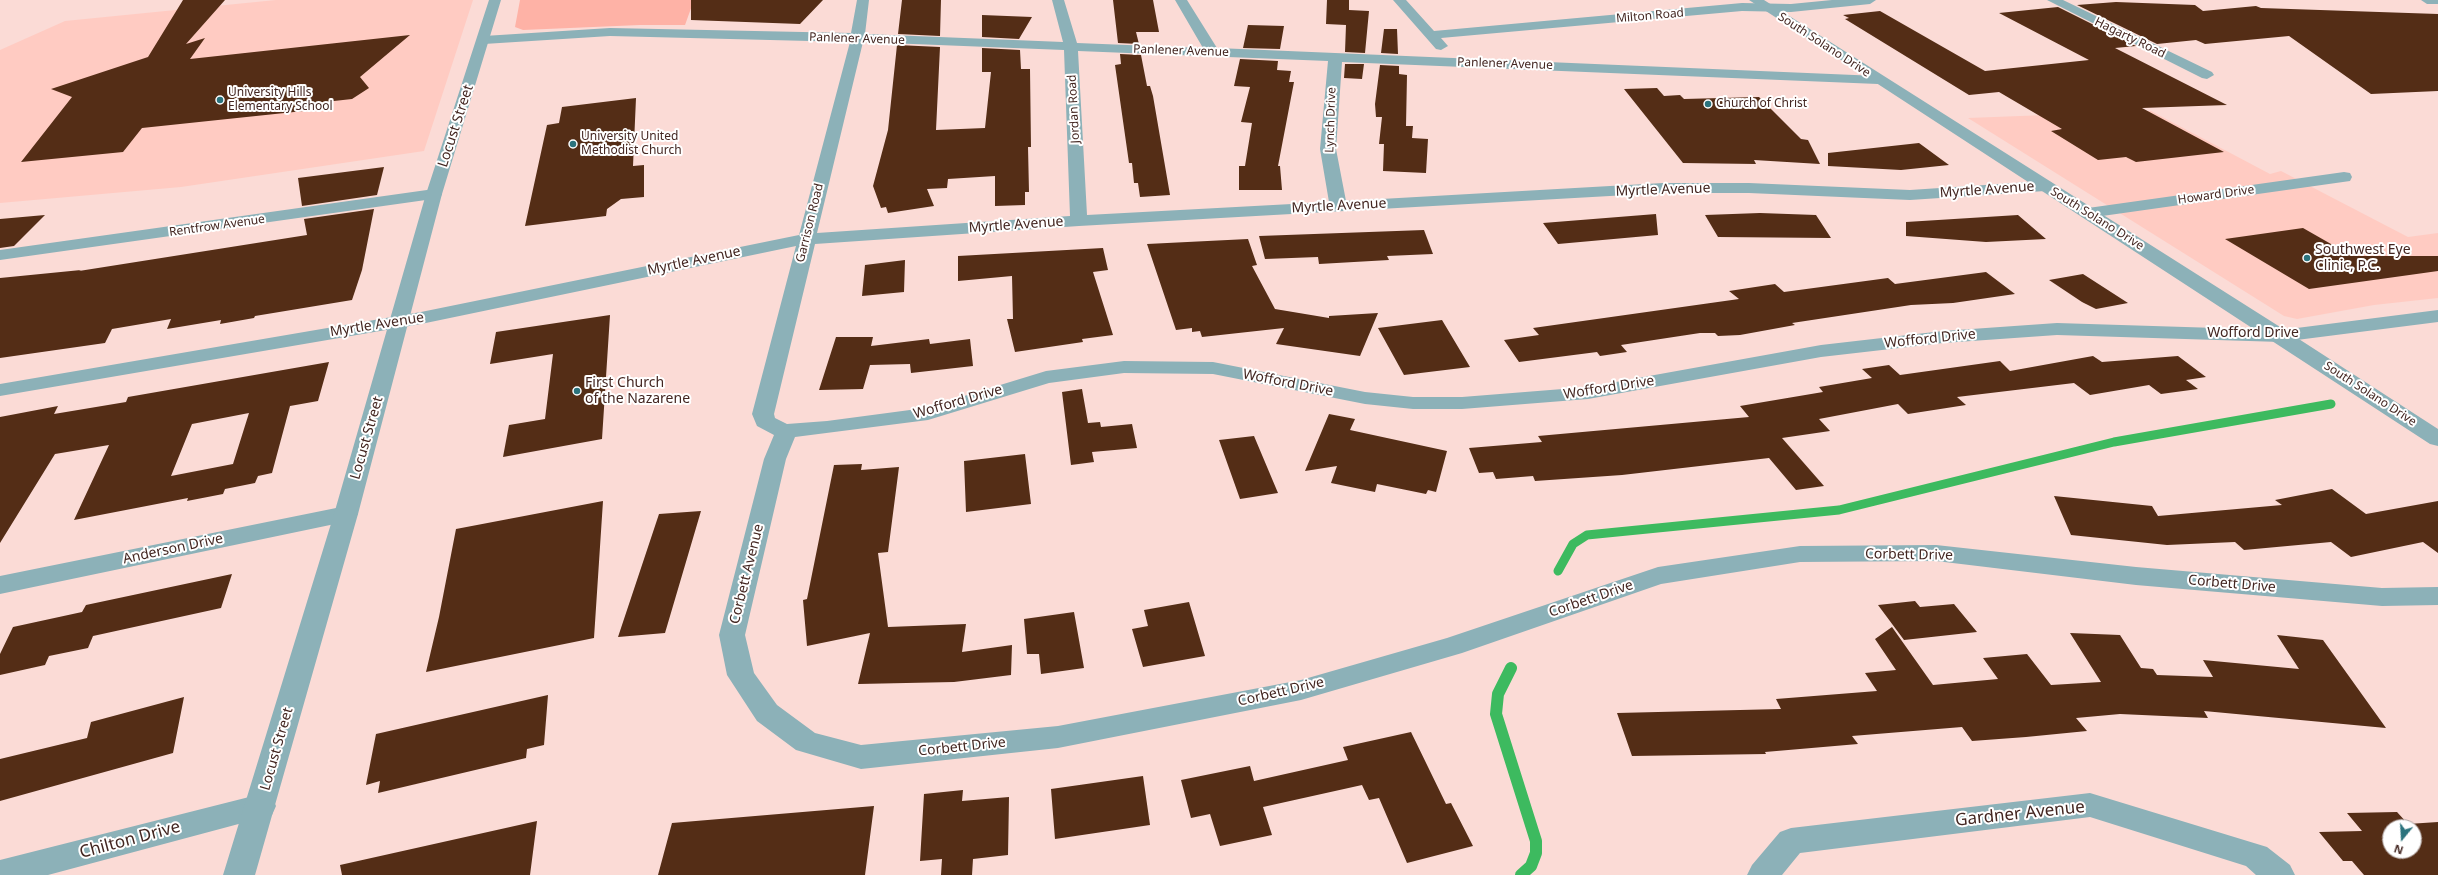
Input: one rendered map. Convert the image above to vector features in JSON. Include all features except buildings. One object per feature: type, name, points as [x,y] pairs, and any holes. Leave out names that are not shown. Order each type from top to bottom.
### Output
[{"type":"street","name":"Locust Street","points":[[239,875],[261,806],[346,514],[434,194],[484,40],[495,0]]},
{"type":"street","name":"Garrison Road","points":[[787,431],[770,426],[765,421],[764,414],[806,239],[857,39],[863,0]]},
{"type":"street","name":"Jordan Road","points":[[1058,0],[1072,47],[1079,221]]},
{"type":"street","points":[[1181,0],[1212,52]]},
{"type":"street","points":[[1399,0],[1452,59],[1466,46],[1497,29]]},
{"type":"street","name":"Milton Road","points":[[1431,35],[1742,8],[1762,4],[1791,8],[1870,0]]},
{"type":"street","name":"Hagarty Road","points":[[2053,0],[2207,75]]},
{"type":"street","points":[[2427,0],[2438,0]]},
{"type":"street","name":"South Solano Drive","points":[[1762,4],[1878,80],[2281,336],[2438,439]]},
{"type":"street","name":"Panlener Avenue","points":[[484,40],[629,32],[1335,57],[1452,59],[1878,80]]},
{"type":"street","name":"Lynch Drive","points":[[1335,57],[1328,149],[1338,206]]},
{"type":"street","name":"Howard Drive","points":[[2088,213],[2344,177]]},
{"type":"street","name":"Myrtle Avenue","points":[[0,390],[450,313],[762,246],[806,239],[1079,221],[1663,188],[1749,188],[1910,195],[2045,186]]},
{"type":"street","name":"Rentfrow Avenue","points":[[0,255],[434,194]]},
{"type":"street","name":"Wofford Drive","points":[[787,431],[834,427],[928,414],[1040,378],[1124,367],[1184,366],[1213,368],[1365,398],[1413,403],[1462,403],[1588,393],[1821,351],[1943,337],[2057,329],[2281,336],[2438,316]]},
{"type":"street","name":"Corbett Avenue","points":[[768,713],[741,675],[732,635],[775,459],[787,431]]},
{"type":"street","name":"Anderson Drive","points":[[0,585],[346,514]]},
{"type":"street","name":"Corbett Drive","points":[[768,713],[806,742],[861,757],[1058,737],[1301,690],[1453,646],[1658,576],[1800,554],[1936,553],[2136,576],[2382,597],[2438,596]]},
{"type":"street","name":"Gardner Avenue","points":[[1763,875],[1791,841],[2090,805],[2256,856],[2279,875]]},
{"type":"street","name":"Chilton Drive","points":[[0,874],[261,806]]},
{"type":"shaded area","name":"University Hills Elementary School","points":[[276,0],[473,0],[424,151],[181,187],[0,203],[0,50],[65,21]]},
{"type":"shaded area","points":[[520,0],[694,0],[685,25],[640,25],[523,30],[515,27]]},
{"type":"shaded area","points":[[2151,111],[2270,174],[2281,171],[2408,237],[2438,233],[2438,298],[2374,305],[2297,319],[2284,316],[1968,118]]},
{"type":"waterway","points":[[1558,571],[1573,544],[1587,535],[1839,510],[2114,442],[2331,404]]},
{"type":"waterway","points":[[1511,668],[1498,694],[1496,714],[1536,841],[1536,853],[1531,866],[1521,875]]},
{"type":"place","name":"University Hills Elementary School","points":[[220,100]]},
{"type":"place","name":"Church of Christ","points":[[1708,104]]},
{"type":"place","name":"University United Methodist Church","points":[[573,144]]},
{"type":"place","name":"Southwest Eye Clinic, P.C.","points":[[2307,258]]},
{"type":"place","name":"First Church of the Nazarene","points":[[577,391]]}]
